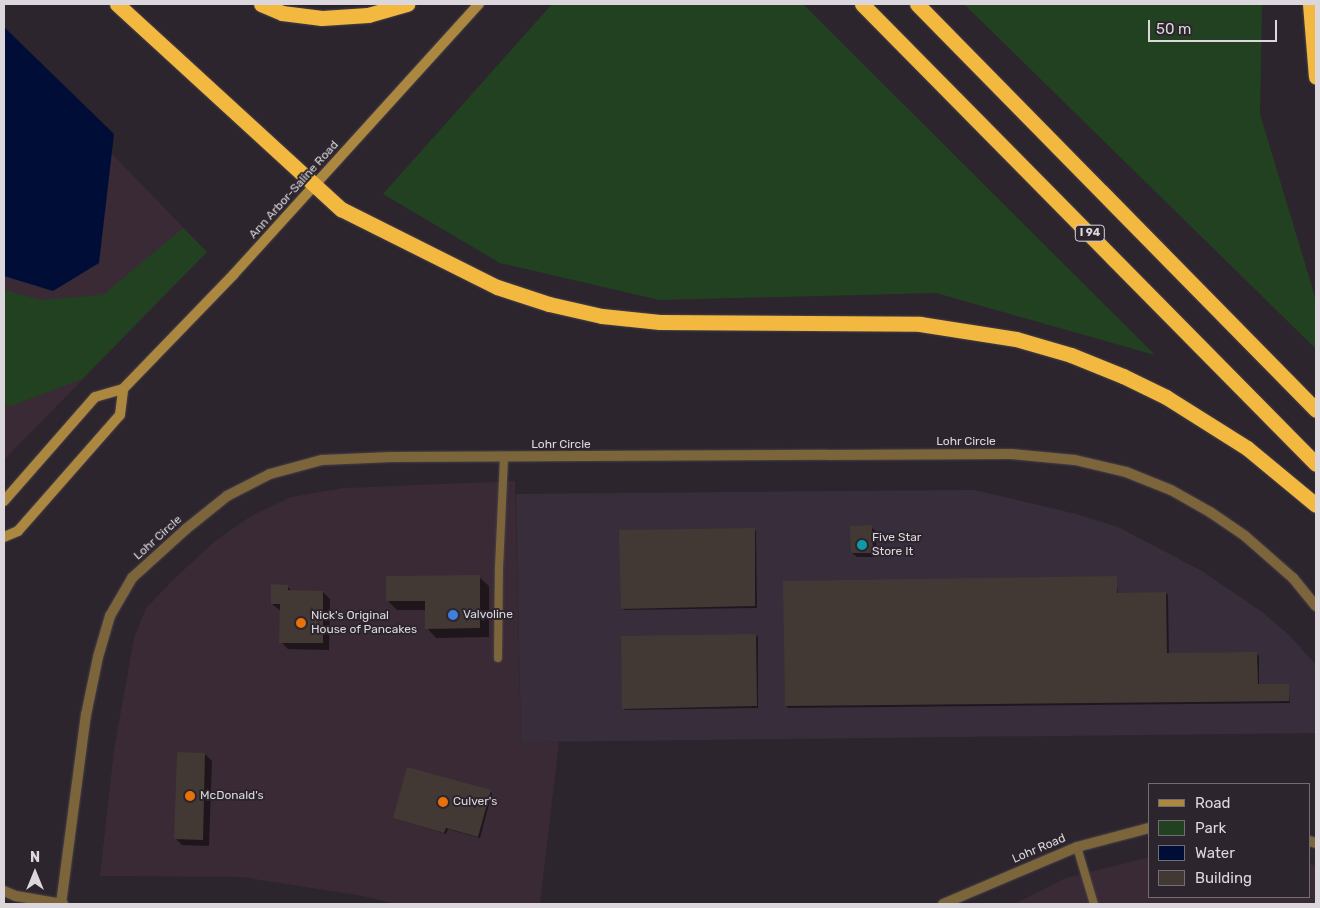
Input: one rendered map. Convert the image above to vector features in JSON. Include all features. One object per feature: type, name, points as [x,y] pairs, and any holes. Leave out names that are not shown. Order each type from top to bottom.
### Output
[{"type":"highway","points":[[117,4],[314,187],[341,209],[498,287],[549,304],[602,316],[660,322],[920,324],[1016,339],[1071,355],[1123,376],[1166,397],[1210,422],[1273,468],[1316,505]]},
{"type":"highway","points":[[261,4],[282,13],[322,18],[368,15],[407,4]]},
{"type":"highway","name":"I 94","points":[[862,4],[1316,464]]},
{"type":"highway","points":[[917,4],[1316,410]]},
{"type":"highway","points":[[1310,4],[1316,78]]},
{"type":"main road","name":"Ann Arbor-Saline Road","points":[[123,389],[314,187],[478,4]]},
{"type":"main road","points":[[4,501],[95,397],[123,389],[120,415],[18,530],[4,537]]},
{"type":"street","name":"Lohr Circle","points":[[62,904],[86,715],[98,657],[110,616],[132,578],[186,529],[227,496],[270,474],[322,460],[392,457],[504,458],[1011,454],[1075,460],[1126,472],[1171,490],[1210,512],[1245,536],[1266,554],[1293,578],[1316,606]]},
{"type":"street","name":"Lohr Road","points":[[944,904],[1077,847],[1148,828]]},
{"type":"street","points":[[4,891],[16,896],[62,904]]},
{"type":"lane","points":[[498,658],[504,458]]},
{"type":"lane","points":[[1077,847],[1094,904]]},
{"type":"shaded area","points":[[4,42],[207,252],[4,460]]},
{"type":"shaded area","points":[[515,481],[521,742],[559,742],[540,904],[396,904],[363,896],[242,877],[100,876],[114,750],[134,638],[146,608],[175,578],[214,542],[251,516],[291,497],[344,488]]},
{"type":"shaded area","points":[[974,490],[1072,513],[1118,527],[1202,571],[1262,612],[1290,636],[1316,665],[1316,733],[521,742],[516,494]]},
{"type":"shaded area","points":[[1148,857],[1148,898],[1310,898],[1310,864],[1316,865],[1316,904],[1014,904],[1066,878]]},
{"type":"green space","points":[[552,4],[803,4],[1155,355],[936,293],[659,300],[500,263],[383,194]]},
{"type":"green space","points":[[964,4],[1262,4],[1260,114],[1316,300],[1316,349]]},
{"type":"green space","points":[[183,228],[207,252],[82,379],[11,406],[4,405],[4,290],[41,300],[103,295]]},
{"type":"water","points":[[4,27],[114,134],[99,263],[53,291],[4,276]]},
{"type":"building","name":"Five Star Store It","points":[[872,525],[873,553],[851,553],[850,526]]},
{"type":"building","points":[[755,528],[755,606],[621,609],[619,530]]},
{"type":"building","name":"Valvoline","points":[[480,575],[480,628],[425,629],[425,601],[386,601],[386,576]]},
{"type":"building","points":[[1117,576],[1117,593],[1166,592],[1167,653],[1257,652],[1258,684],[1289,684],[1289,701],[785,706],[783,581]]},
{"type":"building","name":"Nick's Original House of Pancakes","points":[[271,584],[288,585],[288,590],[323,591],[323,643],[279,643],[280,604],[271,604]]},
{"type":"building","points":[[756,634],[757,706],[622,709],[621,636]]},
{"type":"building","name":"McDonald's","points":[[177,752],[205,753],[203,840],[174,839]]},
{"type":"building","name":"Culver's","points":[[407,767],[491,790],[478,837],[446,828],[444,833],[393,818]]},
{"type":"place","name":"Five Star Store It","points":[[862,545]]},
{"type":"place","name":"Valvoline","points":[[453,615]]},
{"type":"place","name":"Nick's Original House of Pancakes","points":[[301,623]]},
{"type":"place","name":"McDonald's","points":[[190,796]]},
{"type":"place","name":"Culver's","points":[[443,802]]}]
